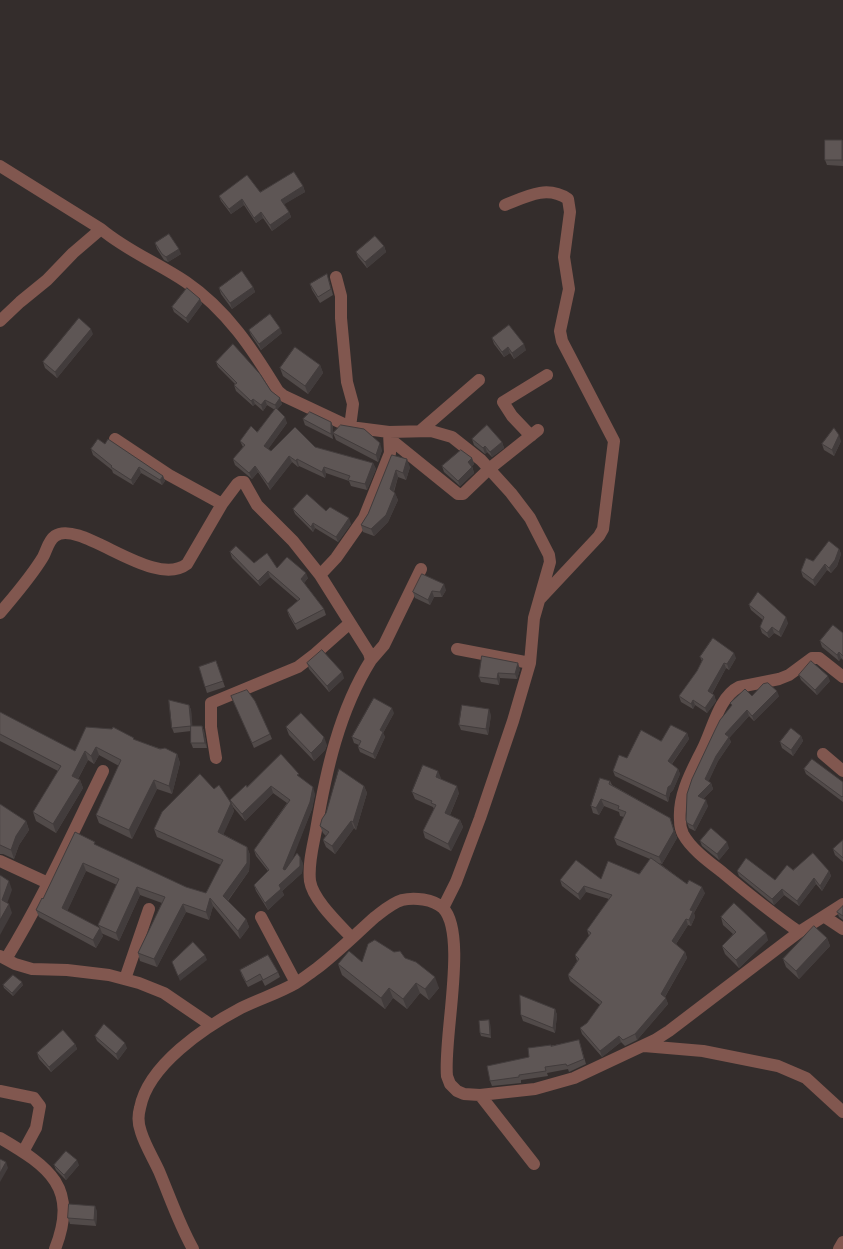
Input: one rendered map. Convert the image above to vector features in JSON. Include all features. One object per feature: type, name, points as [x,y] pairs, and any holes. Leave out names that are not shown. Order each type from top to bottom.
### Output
[{"type":"street","points":[[0,166],[101,229],[116,242],[158,264],[188,283],[210,302],[240,333],[250,345],[278,391],[284,396],[350,427],[390,436],[420,431],[440,432],[452,437],[489,469],[520,503],[547,548],[550,562],[534,618],[530,663],[513,721],[480,818],[456,882],[442,908]]},
{"type":"street","points":[[505,205],[534,194],[545,192],[561,195],[568,200],[570,212],[564,257],[569,289],[560,331],[562,341],[614,441],[603,529],[599,536],[540,599]]},
{"type":"street","points":[[0,321],[47,280],[73,253],[101,229]]},
{"type":"street","points":[[336,277],[341,296],[341,318],[347,382],[353,404],[350,427]]},
{"type":"street","points":[[390,436],[458,494],[466,493],[489,469],[534,433],[512,416],[503,402],[547,375]]},
{"type":"street","points":[[420,431],[479,380]]},
{"type":"street","points":[[320,575],[336,558],[364,518],[390,453],[390,436]]},
{"type":"street","points":[[115,439],[169,475],[222,504]]},
{"type":"street","points":[[0,613],[30,576],[44,556],[50,540],[56,535],[69,534],[98,543],[131,560],[160,570],[181,569],[191,558],[222,504],[237,484],[244,482],[257,504],[293,542],[320,575],[368,649],[371,660]]},
{"type":"street","points":[[351,937],[332,917],[310,882],[310,864],[324,781],[344,716],[362,674],[384,644],[421,568]]},
{"type":"street","points":[[216,758],[209,708],[211,703],[298,667],[350,623]]},
{"type":"street","points":[[457,648],[530,663]]},
{"type":"street","points":[[799,932],[769,911],[690,844],[683,834],[680,821],[680,804],[689,775],[722,706],[733,690],[739,686],[779,679],[789,675],[812,658],[819,658],[843,677]]},
{"type":"street","points":[[823,754],[843,771]]},
{"type":"street","points":[[103,771],[48,883],[3,958],[32,969],[67,970],[109,975],[125,979],[164,993],[211,1025]]},
{"type":"street","points":[[0,861],[48,883]]},
{"type":"street","points":[[193,1249],[178,1220],[159,1170],[141,1132],[138,1120],[143,1095],[149,1083],[171,1058],[211,1025],[242,1008],[296,983],[320,966],[351,937],[388,907],[402,900],[422,899],[432,902],[442,908],[450,918],[453,928],[454,955],[446,1068],[447,1076],[450,1084],[457,1091],[464,1094],[480,1095],[535,1088],[574,1078],[643,1046],[679,1024],[799,932],[825,917],[843,904]]},
{"type":"street","points":[[125,979],[150,910]]},
{"type":"street","points":[[261,917],[296,983]]},
{"type":"street","points":[[825,917],[843,929]]},
{"type":"street","points":[[643,1046],[703,1051],[778,1066],[806,1078],[843,1112]]},
{"type":"street","points":[[0,1091],[34,1098],[40,1106],[36,1128],[23,1152]]},
{"type":"street","points":[[480,1095],[534,1164]]},
{"type":"street","points":[[0,1138],[23,1152],[58,1184],[62,1195],[64,1208],[61,1235],[55,1249]]},
{"type":"street","points":[[839,1249],[843,1242]]},
{"type":"building","points":[[825,140],[842,140],[842,160],[825,160]]},
{"type":"building","points":[[294,172],[303,186],[281,200],[289,212],[270,225],[261,212],[254,218],[242,199],[229,209],[219,196],[247,175],[260,192]]},
{"type":"building","points":[[169,234],[179,249],[166,257],[162,254],[155,243]]},
{"type":"building","points":[[375,236],[384,246],[365,262],[356,252]]},
{"type":"building","points":[[242,271],[253,287],[230,303],[219,288]]},
{"type":"building","points":[[327,274],[331,289],[318,297],[310,284]]},
{"type":"building","points":[[187,288],[200,299],[186,318],[172,307]]},
{"type":"building","points":[[270,314],[280,328],[259,344],[249,330]]},
{"type":"building","points":[[79,318],[91,329],[55,372],[43,362]]},
{"type":"building","points":[[509,325],[524,344],[512,353],[508,347],[502,352],[492,338]]},
{"type":"building","points":[[233,344],[260,374],[271,391],[280,398],[275,405],[265,400],[261,405],[253,399],[251,401],[234,385],[237,383],[216,362]]},
{"type":"building","points":[[295,347],[320,365],[305,386],[280,368]]},
{"type":"building","points":[[276,408],[285,417],[264,446],[271,451],[295,427],[315,447],[373,463],[365,484],[348,480],[350,476],[324,467],[322,472],[297,459],[296,461],[289,456],[268,484],[255,466],[249,473],[233,459],[245,445],[240,441],[251,426],[257,432]]},
{"type":"building","points":[[310,412],[331,422],[331,434],[303,419]]},
{"type":"building","points":[[341,425],[364,429],[380,443],[376,455],[333,433]]},
{"type":"building","points":[[487,425],[502,442],[490,452],[485,446],[483,448],[472,439]]},
{"type":"building","points":[[834,428],[839,435],[832,450],[822,444]]},
{"type":"building","points":[[98,439],[105,444],[108,439],[163,476],[160,480],[139,467],[131,480],[111,467],[112,466],[91,449]]},
{"type":"building","points":[[461,450],[472,458],[468,462],[472,467],[458,481],[442,466]]},
{"type":"building","points":[[392,455],[407,459],[403,473],[396,470],[390,489],[395,493],[386,515],[371,529],[361,525],[368,514]]},
{"type":"building","points":[[307,494],[326,511],[330,507],[349,518],[336,537],[313,523],[311,527],[293,509]]},
{"type":"building","points":[[829,541],[839,549],[835,560],[829,568],[825,564],[813,580],[801,571],[806,558],[813,561]]},
{"type":"building","points":[[236,546],[254,563],[267,553],[277,568],[287,557],[306,573],[301,579],[324,609],[295,624],[287,610],[300,599],[268,571],[258,581],[230,552]]},
{"type":"building","points":[[422,574],[444,584],[440,592],[432,591],[428,600],[413,592]]},
{"type":"building","points":[[758,592],[786,617],[779,632],[772,627],[767,633],[760,627],[764,617],[749,605]]},
{"type":"building","points":[[833,625],[843,633],[843,656],[839,652],[837,655],[820,641]]},
{"type":"building","points":[[713,638],[734,653],[727,664],[724,663],[708,691],[714,695],[705,708],[693,700],[691,704],[679,696],[697,671],[703,659],[700,657]]},
{"type":"building","points":[[322,650],[342,672],[327,686],[307,663]]},
{"type":"building","points":[[482,656],[518,663],[515,674],[498,673],[497,679],[479,677]]},
{"type":"building","points":[[216,661],[223,681],[205,687],[199,667]]},
{"type":"building","points":[[811,661],[828,676],[815,690],[799,675]]},
{"type":"building","points":[[768,683],[777,691],[752,716],[747,710],[725,734],[729,737],[716,756],[705,779],[711,783],[698,796],[706,800],[693,826],[687,823],[687,794],[692,779],[720,720],[732,705],[730,703],[745,689],[752,696],[763,684]]},
{"type":"building","points":[[247,690],[255,701],[270,734],[252,743],[231,696]]},
{"type":"building","points":[[374,698],[392,708],[380,730],[383,732],[373,754],[358,747],[361,741],[352,737]]},
{"type":"building","points":[[169,700],[189,705],[191,726],[172,728]]},
{"type":"building","points":[[462,705],[489,709],[486,729],[459,725]]},
{"type":"building","points":[[0,712],[75,751],[86,727],[112,729],[113,727],[134,738],[133,739],[160,749],[165,748],[177,754],[169,786],[154,780],[129,830],[96,815],[121,760],[96,747],[91,756],[85,751],[72,776],[80,780],[53,824],[33,812],[61,766],[0,734]]},
{"type":"building","points":[[301,713],[324,737],[322,742],[311,753],[286,727]]},
{"type":"building","points":[[671,725],[687,733],[668,761],[678,769],[671,785],[668,787],[666,796],[613,771],[619,755],[627,758],[641,730],[661,741]]},
{"type":"building","points":[[191,726],[202,726],[205,743],[191,743]]},
{"type":"building","points":[[791,728],[801,736],[791,750],[780,742]]},
{"type":"building","points":[[281,754],[299,774],[297,775],[313,787],[310,802],[283,869],[285,870],[297,853],[300,857],[300,866],[279,885],[281,889],[265,903],[254,885],[269,870],[254,850],[290,800],[271,786],[242,814],[230,800],[246,785],[247,787]]},
{"type":"building","points":[[812,759],[843,782],[842,797],[804,769]]},
{"type":"building","points":[[423,765],[438,771],[436,777],[457,786],[445,813],[460,820],[448,844],[423,831],[436,805],[431,803],[432,801],[412,792]]},
{"type":"building","points":[[339,769],[364,786],[353,822],[351,821],[332,846],[323,840],[329,832],[320,826],[326,813]]},
{"type":"building","points":[[200,774],[214,789],[219,785],[231,803],[218,832],[247,847],[247,863],[223,896],[246,919],[238,931],[210,898],[206,912],[183,904],[154,959],[138,953],[165,897],[137,887],[116,933],[98,925],[119,879],[83,863],[62,908],[100,928],[93,940],[36,910],[42,898],[43,899],[75,832],[95,842],[94,844],[186,887],[206,893],[223,860],[154,829],[162,812]]},
{"type":"building","points":[[600,778],[610,781],[609,784],[670,818],[674,831],[659,857],[614,838],[626,812],[618,809],[619,806],[601,799],[596,808],[591,806]]},
{"type":"building","points":[[0,804],[26,821],[16,836],[11,850],[0,845]]},
{"type":"building","points":[[711,828],[727,842],[717,854],[700,841]]},
{"type":"building","points":[[843,840],[843,858],[833,849]]},
{"type":"building","points":[[813,853],[829,871],[820,886],[814,878],[797,901],[782,889],[772,899],[737,871],[746,858],[775,880],[787,865],[793,870]]},
{"type":"building","points":[[651,858],[687,884],[689,880],[702,887],[690,910],[693,911],[689,920],[686,919],[672,941],[685,952],[661,994],[666,998],[635,1034],[623,1040],[619,1036],[600,1051],[580,1028],[587,1023],[602,1002],[568,975],[579,959],[575,955],[591,933],[587,930],[612,895],[584,886],[578,894],[560,880],[576,860],[601,879],[608,861],[639,874]]},
{"type":"building","points":[[0,875],[9,881],[2,900],[9,904],[0,920]]},
{"type":"building","points":[[734,903],[766,933],[736,960],[722,946],[736,932],[721,917]]},
{"type":"building","points":[[843,906],[843,916],[837,912]]},
{"type":"building","points":[[814,926],[827,938],[796,971],[783,959]]},
{"type":"building","points":[[375,940],[394,952],[400,951],[405,958],[416,962],[435,977],[425,989],[416,983],[403,999],[389,988],[381,998],[338,964],[349,951],[362,962],[368,944]]},
{"type":"building","points":[[193,942],[205,955],[178,976],[172,962]]},
{"type":"building","points":[[268,955],[278,972],[263,980],[260,974],[246,982],[240,970]]},
{"type":"building","points":[[13,975],[22,982],[12,993],[3,985]]},
{"type":"building","points":[[520,995],[555,1009],[553,1028],[521,1015]]},
{"type":"building","points":[[489,1020],[490,1035],[480,1033],[479,1021]]},
{"type":"building","points":[[104,1024],[125,1043],[116,1054],[95,1036]]},
{"type":"building","points":[[63,1030],[75,1044],[49,1067],[37,1053]]},
{"type":"building","points":[[579,1040],[584,1059],[567,1066],[566,1064],[545,1067],[546,1071],[490,1081],[487,1066],[529,1057],[528,1048],[551,1046]]},
{"type":"building","points":[[66,1151],[77,1160],[64,1175],[54,1165]]},
{"type":"building","points":[[0,1159],[6,1162],[0,1173]]},
{"type":"building","points":[[69,1204],[95,1206],[94,1220],[68,1218]]}]
